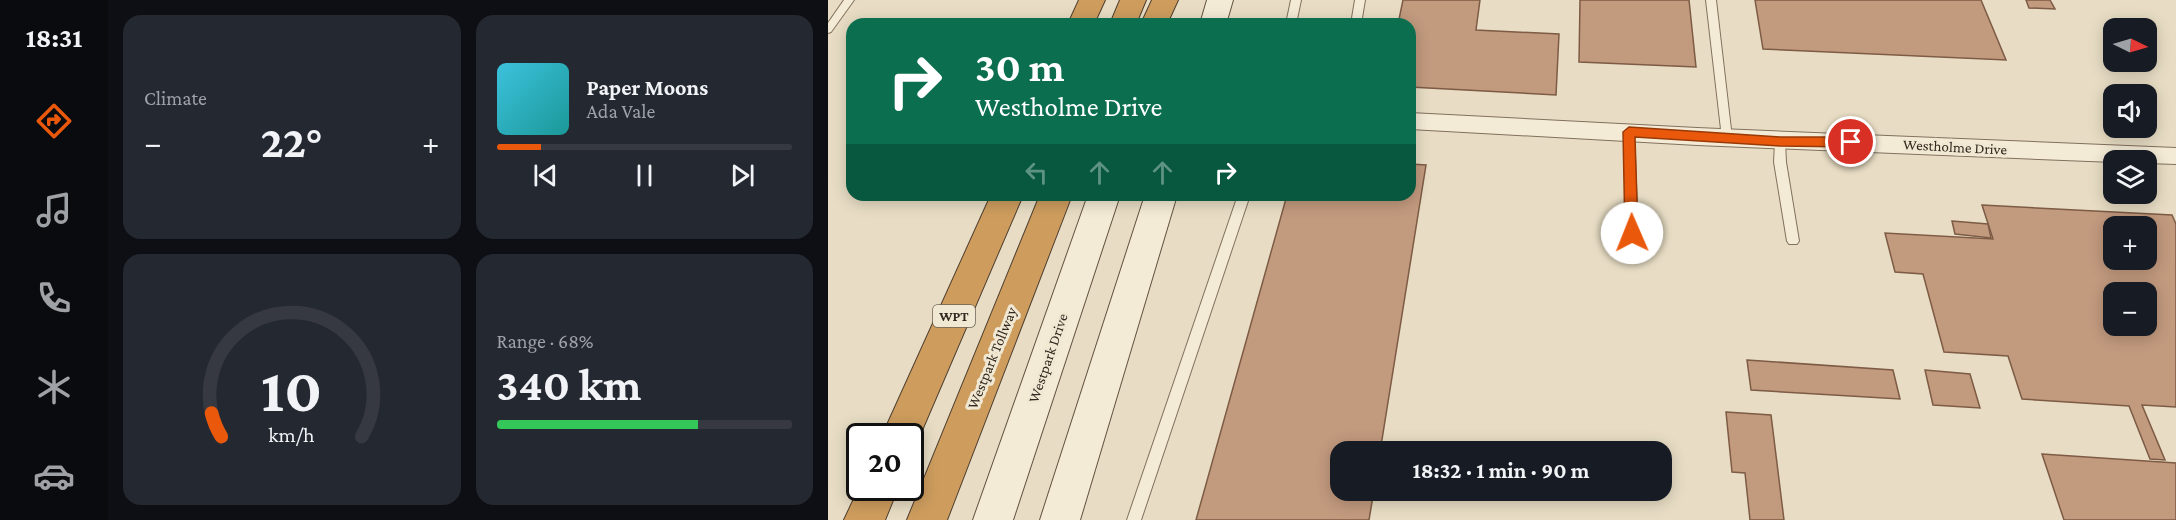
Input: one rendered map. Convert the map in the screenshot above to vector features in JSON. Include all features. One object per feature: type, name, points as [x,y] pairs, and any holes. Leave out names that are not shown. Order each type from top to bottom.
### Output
[{"type":"highway","points":[[1084,18],[1092,0]]},
{"type":"highway","points":[[1126,18],[1133,0]]},
{"type":"highway","points":[[1157,18],[1165,0]]},
{"type":"highway","name":"WPT","points":[[907,423],[1003,201]]},
{"type":"highway","name":"Westpark Tollway","points":[[927,520],[1054,201]]},
{"type":"highway","points":[[978,393],[1071,201]]},
{"type":"highway","points":[[864,520],[873,501]]},
{"type":"main road","points":[[1165,18],[1171,0]]},
{"type":"main road","points":[[1215,18],[1220,0]]},
{"type":"main road","name":"Westpark Drive","points":[[993,520],[1102,201]]},
{"type":"main road","points":[[1060,520],[1159,201]]},
{"type":"street","name":"Westholme Drive","points":[[1416,121],[1780,142],[1851,142],[2176,156]]},
{"type":"lane","points":[[828,30],[849,0]]},
{"type":"lane","points":[[1293,18],[1296,0]]},
{"type":"lane","points":[[1357,18],[1360,0]]},
{"type":"lane","points":[[1711,0],[1727,138]]},
{"type":"lane","points":[[1629,132],[1632,233]]},
{"type":"lane","points":[[1780,142],[1780,162],[1794,242]]},
{"type":"lane","points":[[1134,520],[1242,201]]},
{"type":"building","points":[[1403,0],[1480,0],[1476,30],[1559,34],[1556,95],[1416,87],[1416,18],[1399,18]]},
{"type":"building","points":[[1580,0],[1689,0],[1696,67],[1579,62]]},
{"type":"building","points":[[1755,0],[1981,0],[2006,60],[1763,49]]},
{"type":"building","points":[[2026,0],[2050,0],[2055,9],[2029,8]]},
{"type":"building","points":[[1416,164],[1426,165],[1382,441],[1330,441],[1330,501],[1372,501],[1369,520],[1196,520],[1285,201],[1416,201]]},
{"type":"building","points":[[1982,205],[2172,215],[2176,224],[2176,407],[2142,405],[2165,460],[2150,459],[2129,406],[2022,399],[2008,356],[1944,352],[1923,274],[1895,272],[1885,233],[1993,239]]},
{"type":"building","points":[[1952,221],[1988,224],[1991,238],[1955,234]]},
{"type":"building","points":[[1747,360],[1893,370],[1900,399],[1751,390]]},
{"type":"building","points":[[1925,370],[1970,374],[1980,408],[1933,405]]},
{"type":"building","points":[[1726,412],[1771,415],[1784,520],[1750,520],[1745,473],[1732,472]]},
{"type":"building","points":[[2042,454],[2176,463],[2176,520],[2064,520]]},
{"type":"route","points":[[1632,233],[1629,132],[1780,142],[1851,142]]}]
